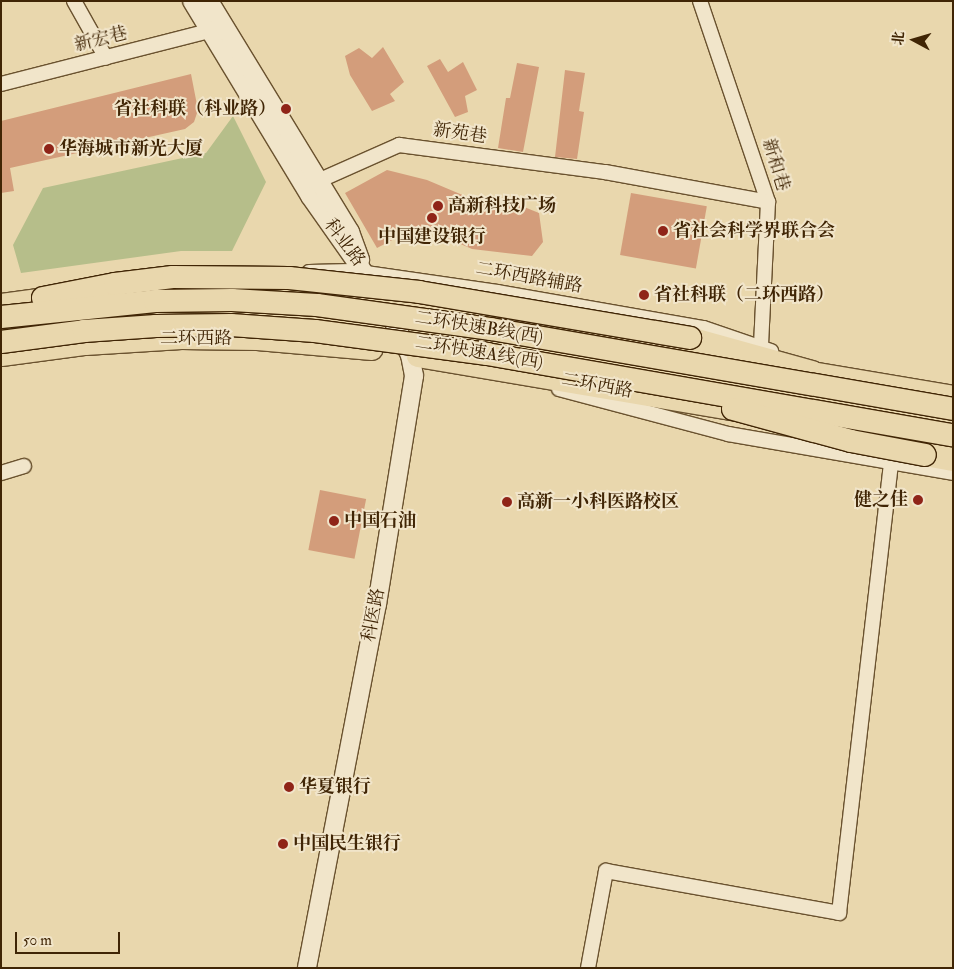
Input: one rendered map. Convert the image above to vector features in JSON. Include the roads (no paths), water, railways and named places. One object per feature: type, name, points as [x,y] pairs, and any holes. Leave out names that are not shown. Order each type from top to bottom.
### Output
[{"type":"highway","points":[[1,308],[61,294],[143,280],[252,276],[410,291],[690,338],[812,372]]},
{"type":"highway","name":"二环快速B线(西)","points":[[1,317],[106,304],[180,300],[259,301],[348,308],[481,327],[953,409]]},
{"type":"highway","name":"二环快速A线(西)","points":[[1,342],[140,327],[258,326],[412,342],[953,435]]},
{"type":"highway","points":[[604,374],[829,436],[953,460]]},
{"type":"main road","points":[[1,304],[130,289],[232,288],[383,300],[953,396]]},
{"type":"main road","name":"二环西路","points":[[1,355],[85,344],[197,338],[314,343],[484,366],[953,447]]},
{"type":"street","points":[[74,1],[106,58]]},
{"type":"street","name":"科业路","points":[[192,1],[208,31],[338,240],[365,272]]},
{"type":"street","name":"科业路","points":[[209,1],[350,232],[365,272]]},
{"type":"street","name":"新和巷","points":[[700,1],[768,202],[761,347]]},
{"type":"street","name":"新宏巷","points":[[1,84],[208,31]]},
{"type":"street","name":"新苑巷","points":[[318,181],[399,144],[604,172],[768,202]]},
{"type":"street","name":"二环西路辅路","points":[[232,288],[307,272],[365,272],[692,326],[761,347],[812,372]]},
{"type":"street","name":"科医路","points":[[306,968],[415,389],[410,355],[383,300],[365,272]]},
{"type":"street","points":[[484,366],[708,429],[953,473]]},
{"type":"street","points":[[588,968],[606,871],[839,913],[891,462]]},
{"type":"street","points":[[1,473],[24,466]]},
{"type":"place","name":"省社科联（科业路）","points":[[286,109]]},
{"type":"place","name":"华海城市新光大厦","points":[[49,149]]},
{"type":"place","name":"高新科技广场","points":[[438,206]]},
{"type":"place","name":"中国建设银行","points":[[432,218]]},
{"type":"place","name":"省社会科学界联合会","points":[[663,231]]},
{"type":"place","name":"省社科联（二环西路）","points":[[644,295]]},
{"type":"place","name":"健之佳","points":[[918,500]]},
{"type":"place","name":"高新一小科医路校区","points":[[507,502]]},
{"type":"place","name":"中国石油","points":[[334,521]]},
{"type":"place","name":"华夏银行","points":[[289,787]]},
{"type":"place","name":"中国民生银行","points":[[283,844]]}]
